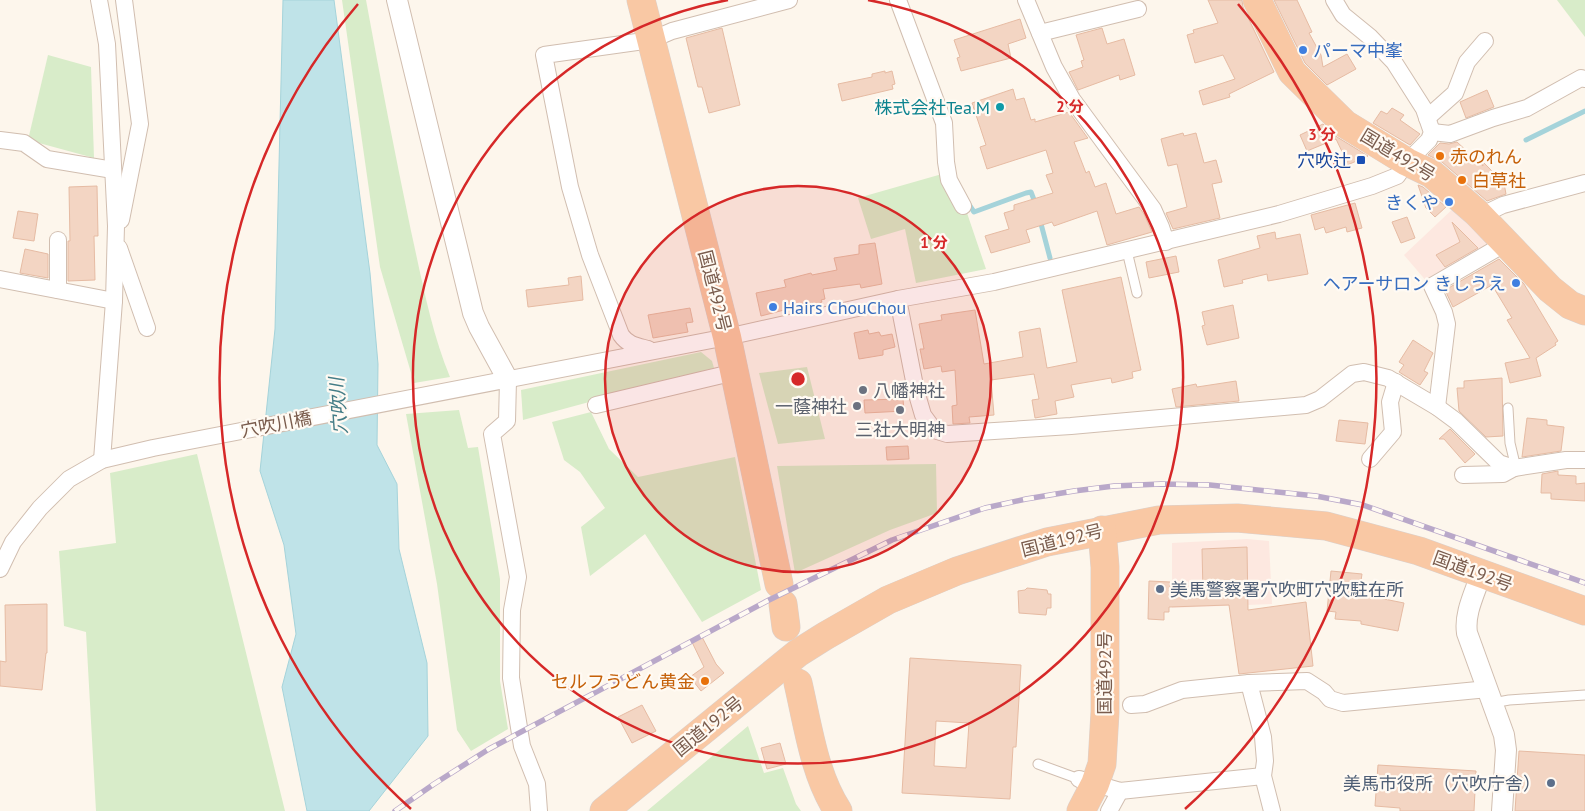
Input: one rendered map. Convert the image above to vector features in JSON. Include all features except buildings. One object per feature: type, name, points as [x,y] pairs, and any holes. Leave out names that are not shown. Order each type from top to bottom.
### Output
[{"type":"highway","name":"国道492号","points":[[641,0],[727,337],[783,605]]},
{"type":"highway","name":"国道492号","points":[[1257,0],[1292,72],[1345,124],[1407,162],[1432,174],[1480,216],[1550,289],[1570,305],[1585,311]]},
{"type":"highway","name":"国道192号","points":[[604,811],[798,653],[888,600],[957,571],[1002,555],[1047,542],[1102,530],[1159,520],[1237,518],[1326,526],[1419,551],[1585,611]]},
{"type":"highway","name":"国道492号","points":[[1081,811],[1098,785],[1102,764],[1105,712],[1105,566],[1102,530]]},
{"type":"highway","points":[[798,683],[821,776],[838,811]]},
{"type":"street","points":[[99,0],[107,44],[116,239],[114,301],[102,460]]},
{"type":"street","points":[[124,0],[140,124],[126,200],[116,239],[147,328]]},
{"type":"street","points":[[396,0],[473,313],[508,380],[507,421],[492,434],[518,577],[512,610],[511,678],[522,746],[536,784],[539,811]]},
{"type":"street","points":[[652,350],[632,345],[624,340],[590,256],[570,187],[544,55],[651,40],[672,31],[789,0]]},
{"type":"street","points":[[898,0],[944,123],[949,180],[963,206]]},
{"type":"street","points":[[1026,0],[1054,67],[1072,99],[1153,209],[1166,242]]},
{"type":"street","points":[[1334,0],[1343,15],[1370,37],[1394,62],[1424,109],[1430,125],[1450,134],[1527,108],[1581,78],[1585,79]]},
{"type":"street","points":[[1040,33],[1138,9]]},
{"type":"street","name":"穴吹川橋","points":[[0,569],[6,539],[70,478],[102,460],[153,448],[727,337],[898,299],[994,282],[1279,214],[1372,186],[1396,176],[1429,140],[1430,125],[1455,93],[1467,62],[1484,41]]},
{"type":"street","points":[[0,140],[24,143],[47,158],[113,170]]},
{"type":"street","points":[[1480,216],[1503,205],[1585,182]]},
{"type":"street","points":[[58,240],[58,290]]},
{"type":"street","points":[[1437,407],[1447,324],[1444,312],[1432,286],[1506,244]]},
{"type":"street","points":[[0,279],[114,301]]},
{"type":"street","points":[[898,299],[916,391],[923,416],[934,430],[947,434],[1071,426],[1306,405],[1320,399],[1343,379],[1352,374],[1364,372],[1388,378],[1437,407],[1456,421],[1499,463],[1515,468]]},
{"type":"street","points":[[596,405],[734,372]]},
{"type":"street","points":[[1370,459],[1393,432],[1390,402],[1396,382]]},
{"type":"street","points":[[1463,475],[1503,474],[1515,468],[1566,460],[1585,460]]},
{"type":"street","points":[[1481,574],[1470,606],[1466,625],[1467,633],[1504,735],[1506,750],[1502,811]]},
{"type":"street","points":[[1131,705],[1145,704],[1182,690],[1249,683],[1307,681],[1324,692],[1330,700],[1343,703],[1491,696]]},
{"type":"street","points":[[1249,683],[1263,737],[1265,761],[1263,776],[1272,811]]},
{"type":"street","points":[[1109,811],[1098,785],[1263,776]]},
{"type":"lane","points":[[1126,251],[1137,293]]},
{"type":"lane","points":[[1508,408],[1510,443],[1515,468]]},
{"type":"lane","points":[[1491,696],[1509,700],[1585,695]]},
{"type":"lane","points":[[1038,764],[1098,785]]},
{"type":"shaded area","points":[[1458,204],[1496,243],[1428,283],[1404,255]]},
{"type":"shaded area","points":[[1247,539],[1269,541],[1272,604],[1172,608],[1172,543]]},
{"type":"green space","points":[[342,0],[366,0],[393,144],[423,287],[437,342],[450,377],[414,383],[380,267]]},
{"type":"green space","points":[[1557,0],[1585,0],[1585,37]]},
{"type":"green space","points":[[48,55],[91,67],[94,158],[28,140]]},
{"type":"green space","points":[[942,174],[967,213],[986,269],[916,283],[905,229],[871,239],[858,198]]},
{"type":"green space","points":[[701,352],[712,361],[714,368],[523,420],[521,390]]},
{"type":"green space","points":[[807,367],[825,439],[778,444],[759,373]]},
{"type":"green space","points":[[459,410],[468,448],[478,447],[500,579],[500,681],[508,729],[471,751],[457,730],[437,584],[406,414]]},
{"type":"green space","points":[[591,412],[609,449],[638,477],[735,457],[761,590],[702,622],[645,534],[590,576],[581,527],[605,508],[580,472],[564,460],[552,422]]},
{"type":"green space","points":[[197,454],[285,811],[96,811],[86,632],[64,626],[59,551],[116,543],[110,473]]},
{"type":"green space","points":[[936,464],[937,513],[890,530],[795,573],[777,466]]},
{"type":"green space","points":[[748,726],[764,773],[783,768],[796,804],[801,811],[647,811]]},
{"type":"water","name":"穴吹川","points":[[283,0],[334,0],[370,273],[378,364],[377,445],[397,484],[399,549],[427,663],[428,736],[369,811],[307,811],[282,687],[296,634],[284,545],[260,471],[275,329]]},
{"type":"waterway","points":[[1526,140],[1585,111]]},
{"type":"waterway","points":[[968,203],[974,212],[1031,192],[1036,205]]},
{"type":"waterway","points":[[1040,220],[1050,258]]},
{"type":"railway","points":[[395,811],[489,749],[769,600],[892,540],[985,508],[1026,499],[1114,486],[1161,484],[1210,485],[1316,496],[1363,505],[1585,583]]},
{"type":"place","name":"パーマ中峯","points":[[1303,50]]},
{"type":"place","name":"株式会社Tea.M","points":[[1000,107]]},
{"type":"place","name":"赤のれん","points":[[1440,156]]},
{"type":"place","name":"穴吹辻","points":[[1361,160]]},
{"type":"place","name":"白草社","points":[[1462,180]]},
{"type":"place","name":"きくや","points":[[1449,202]]},
{"type":"place","name":"ヘアーサロン きしうえ","points":[[1516,283]]},
{"type":"place","name":"Hairs ChouChou","points":[[773,307]]},
{"type":"place","name":"八幡神社","points":[[863,390]]},
{"type":"place","name":"一蔭神社","points":[[857,406]]},
{"type":"place","name":"三社大明神","points":[[900,410]]},
{"type":"place","name":"美馬警察署穴吹町穴吹駐在所","points":[[1160,589]]},
{"type":"place","name":"セルフうどん黄金","points":[[705,681]]},
{"type":"place","name":"美馬市役所（穴吹庁舎）","points":[[1551,783]]}]
